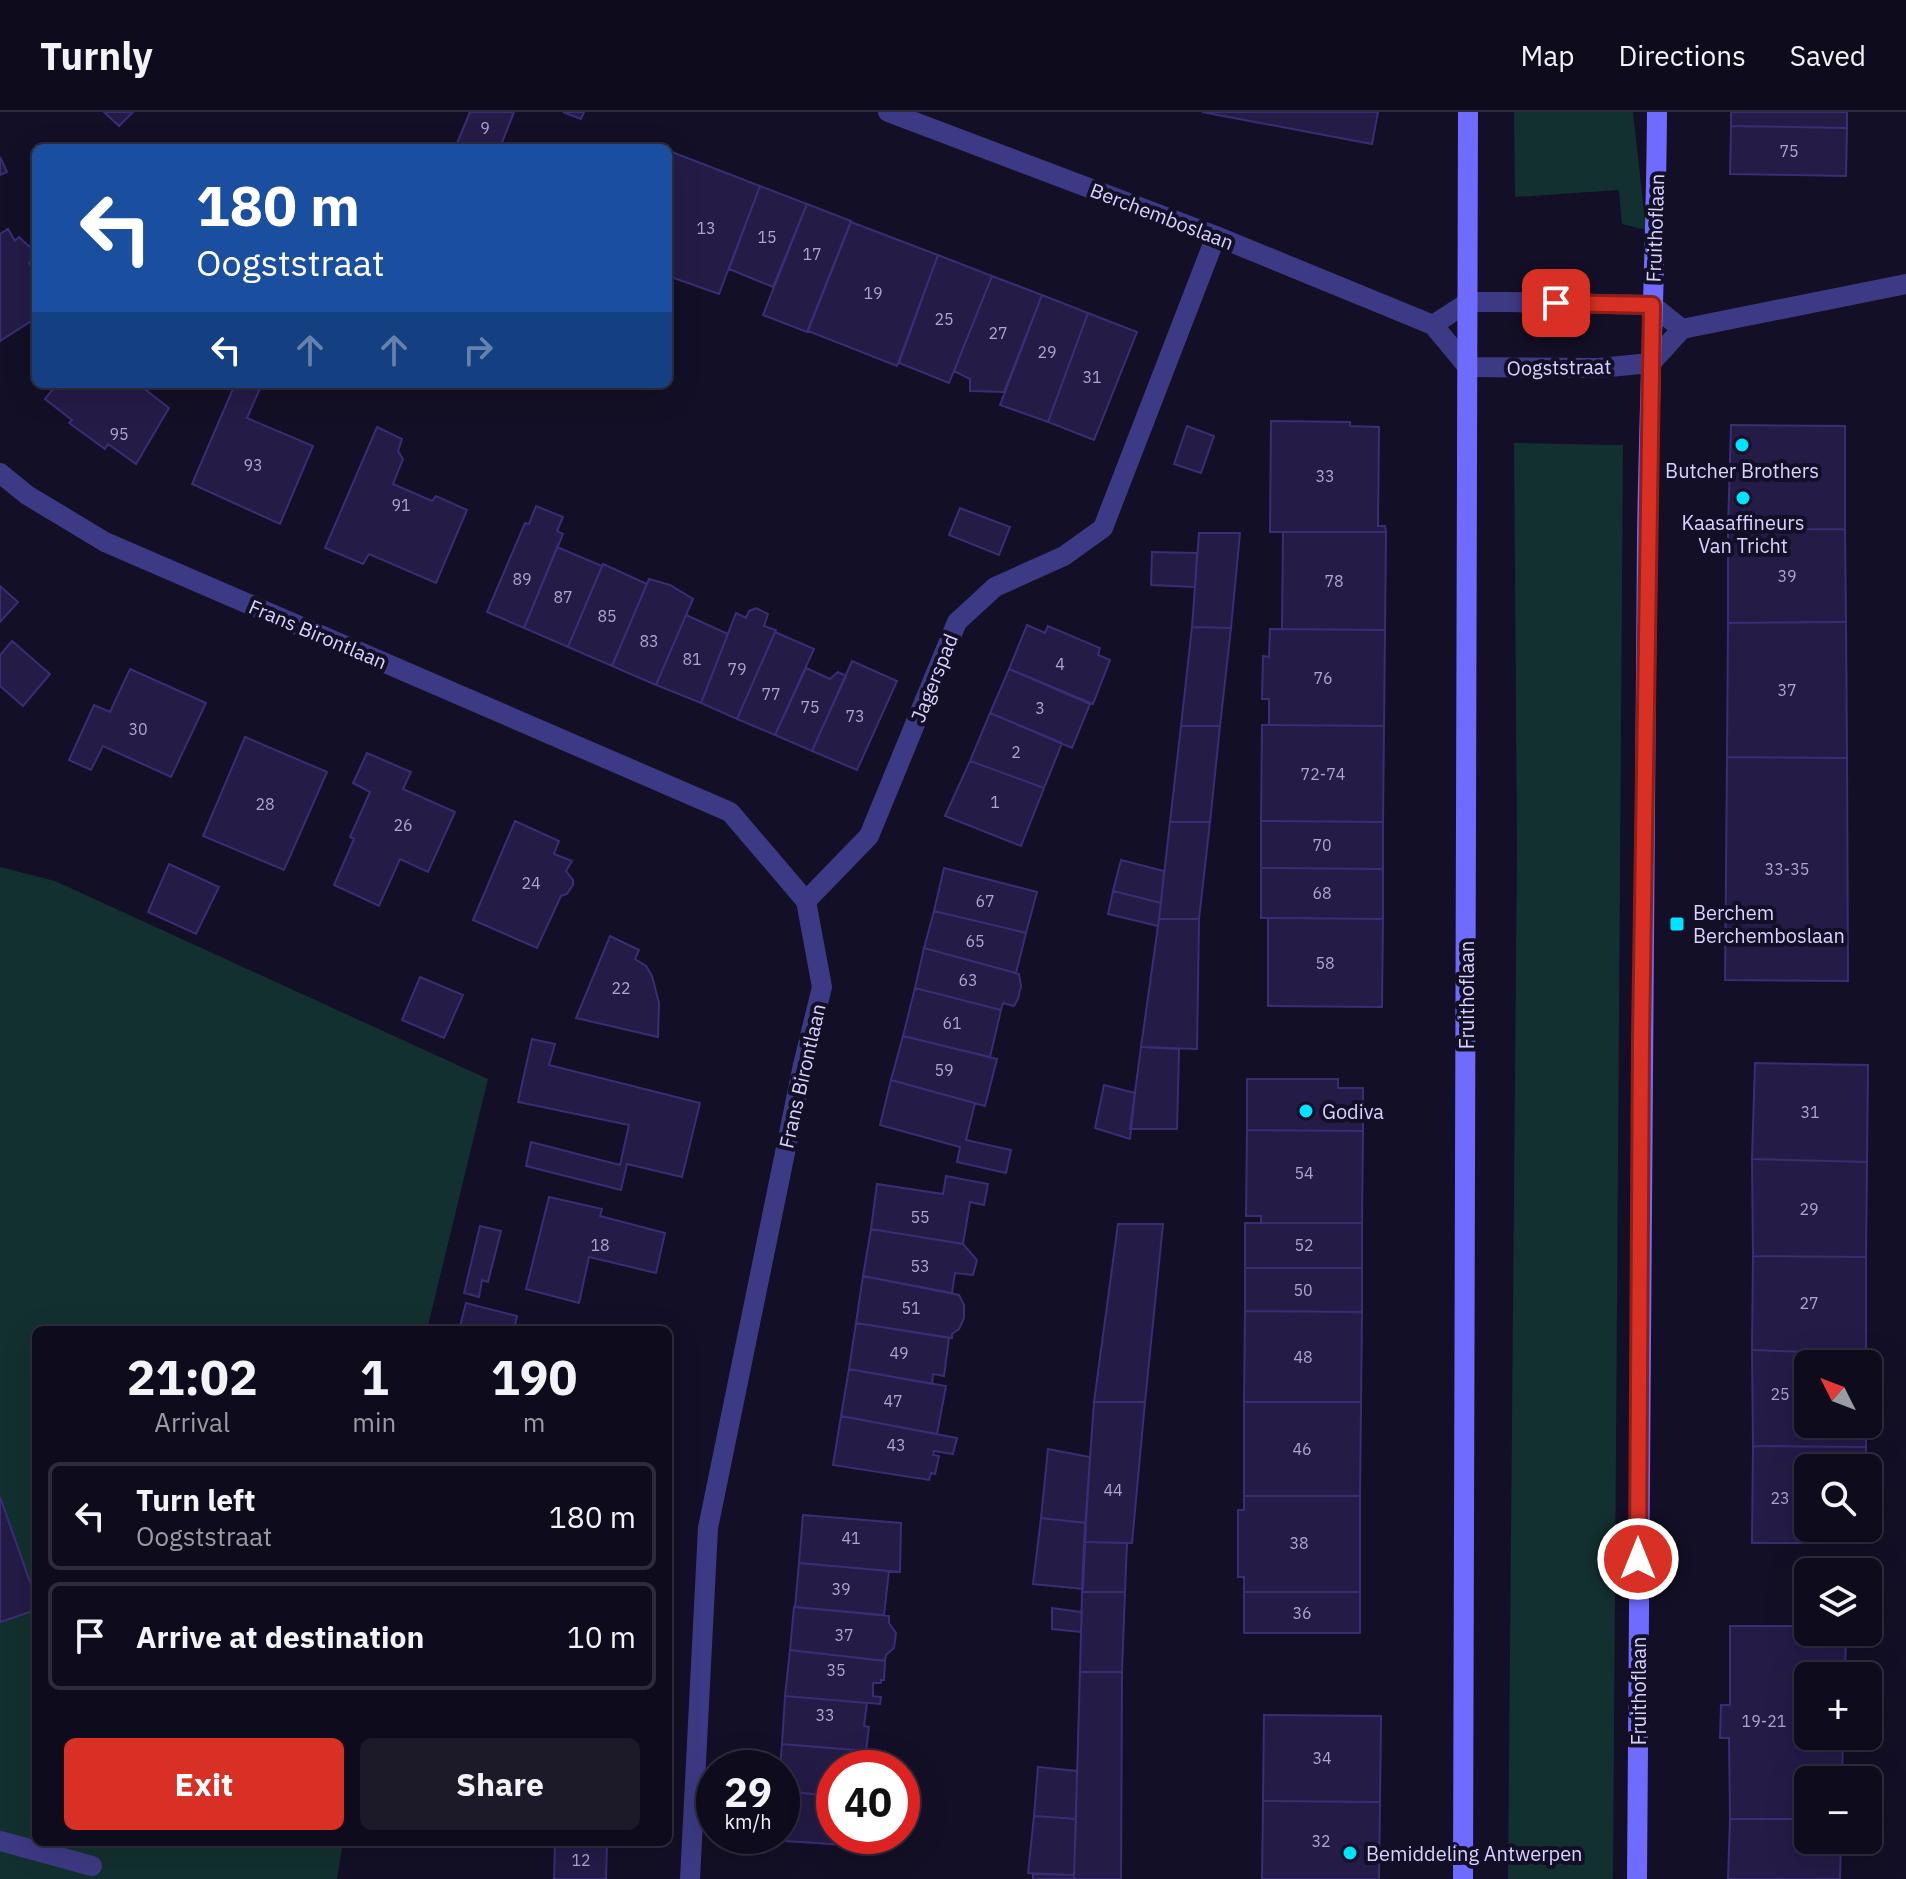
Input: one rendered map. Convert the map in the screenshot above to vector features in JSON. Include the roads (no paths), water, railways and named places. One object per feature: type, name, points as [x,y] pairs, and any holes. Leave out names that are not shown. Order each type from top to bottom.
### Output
[{"type":"street","name":"Berchemboslaan","points":[[888,112],[1216,236],[1433,325],[1468,367]]},
{"type":"street","name":"Fruithoflaan","points":[[1463,1879],[1468,112]]},
{"type":"street","name":"Fruithoflaan","points":[[1637,1879],[1641,1039],[1657,112]]},
{"type":"street","name":"Jagerspad","points":[[806,901],[869,836],[957,622],[995,587],[1064,556],[1103,528],[1216,236]]},
{"type":"street","points":[[1651,363],[1682,329],[1906,284]]},
{"type":"street","points":[[1433,325],[1468,302],[1652,305],[1682,329]]},
{"type":"street","name":"Oogststraat","points":[[1468,367],[1599,368],[1651,363]]},
{"type":"street","name":"Frans Birontlaan","points":[[0,473],[27,495],[105,542],[730,812],[806,901],[822,987],[803,1065],[708,1528],[690,1879]]},
{"type":"street","points":[[0,1841],[92,1866]]},
{"type":"place","name":"Butcher Brothers","points":[[1742,445]]},
{"type":"place","name":"Kaasaffineurs Van Tricht","points":[[1743,498]]},
{"type":"place","name":"Berchem Berchemboslaan","points":[[1677,924]]},
{"type":"place","name":"Godiva","points":[[1306,1111]]},
{"type":"place","name":"Bemiddeling Antwerpen","points":[[1350,1853]]}]
